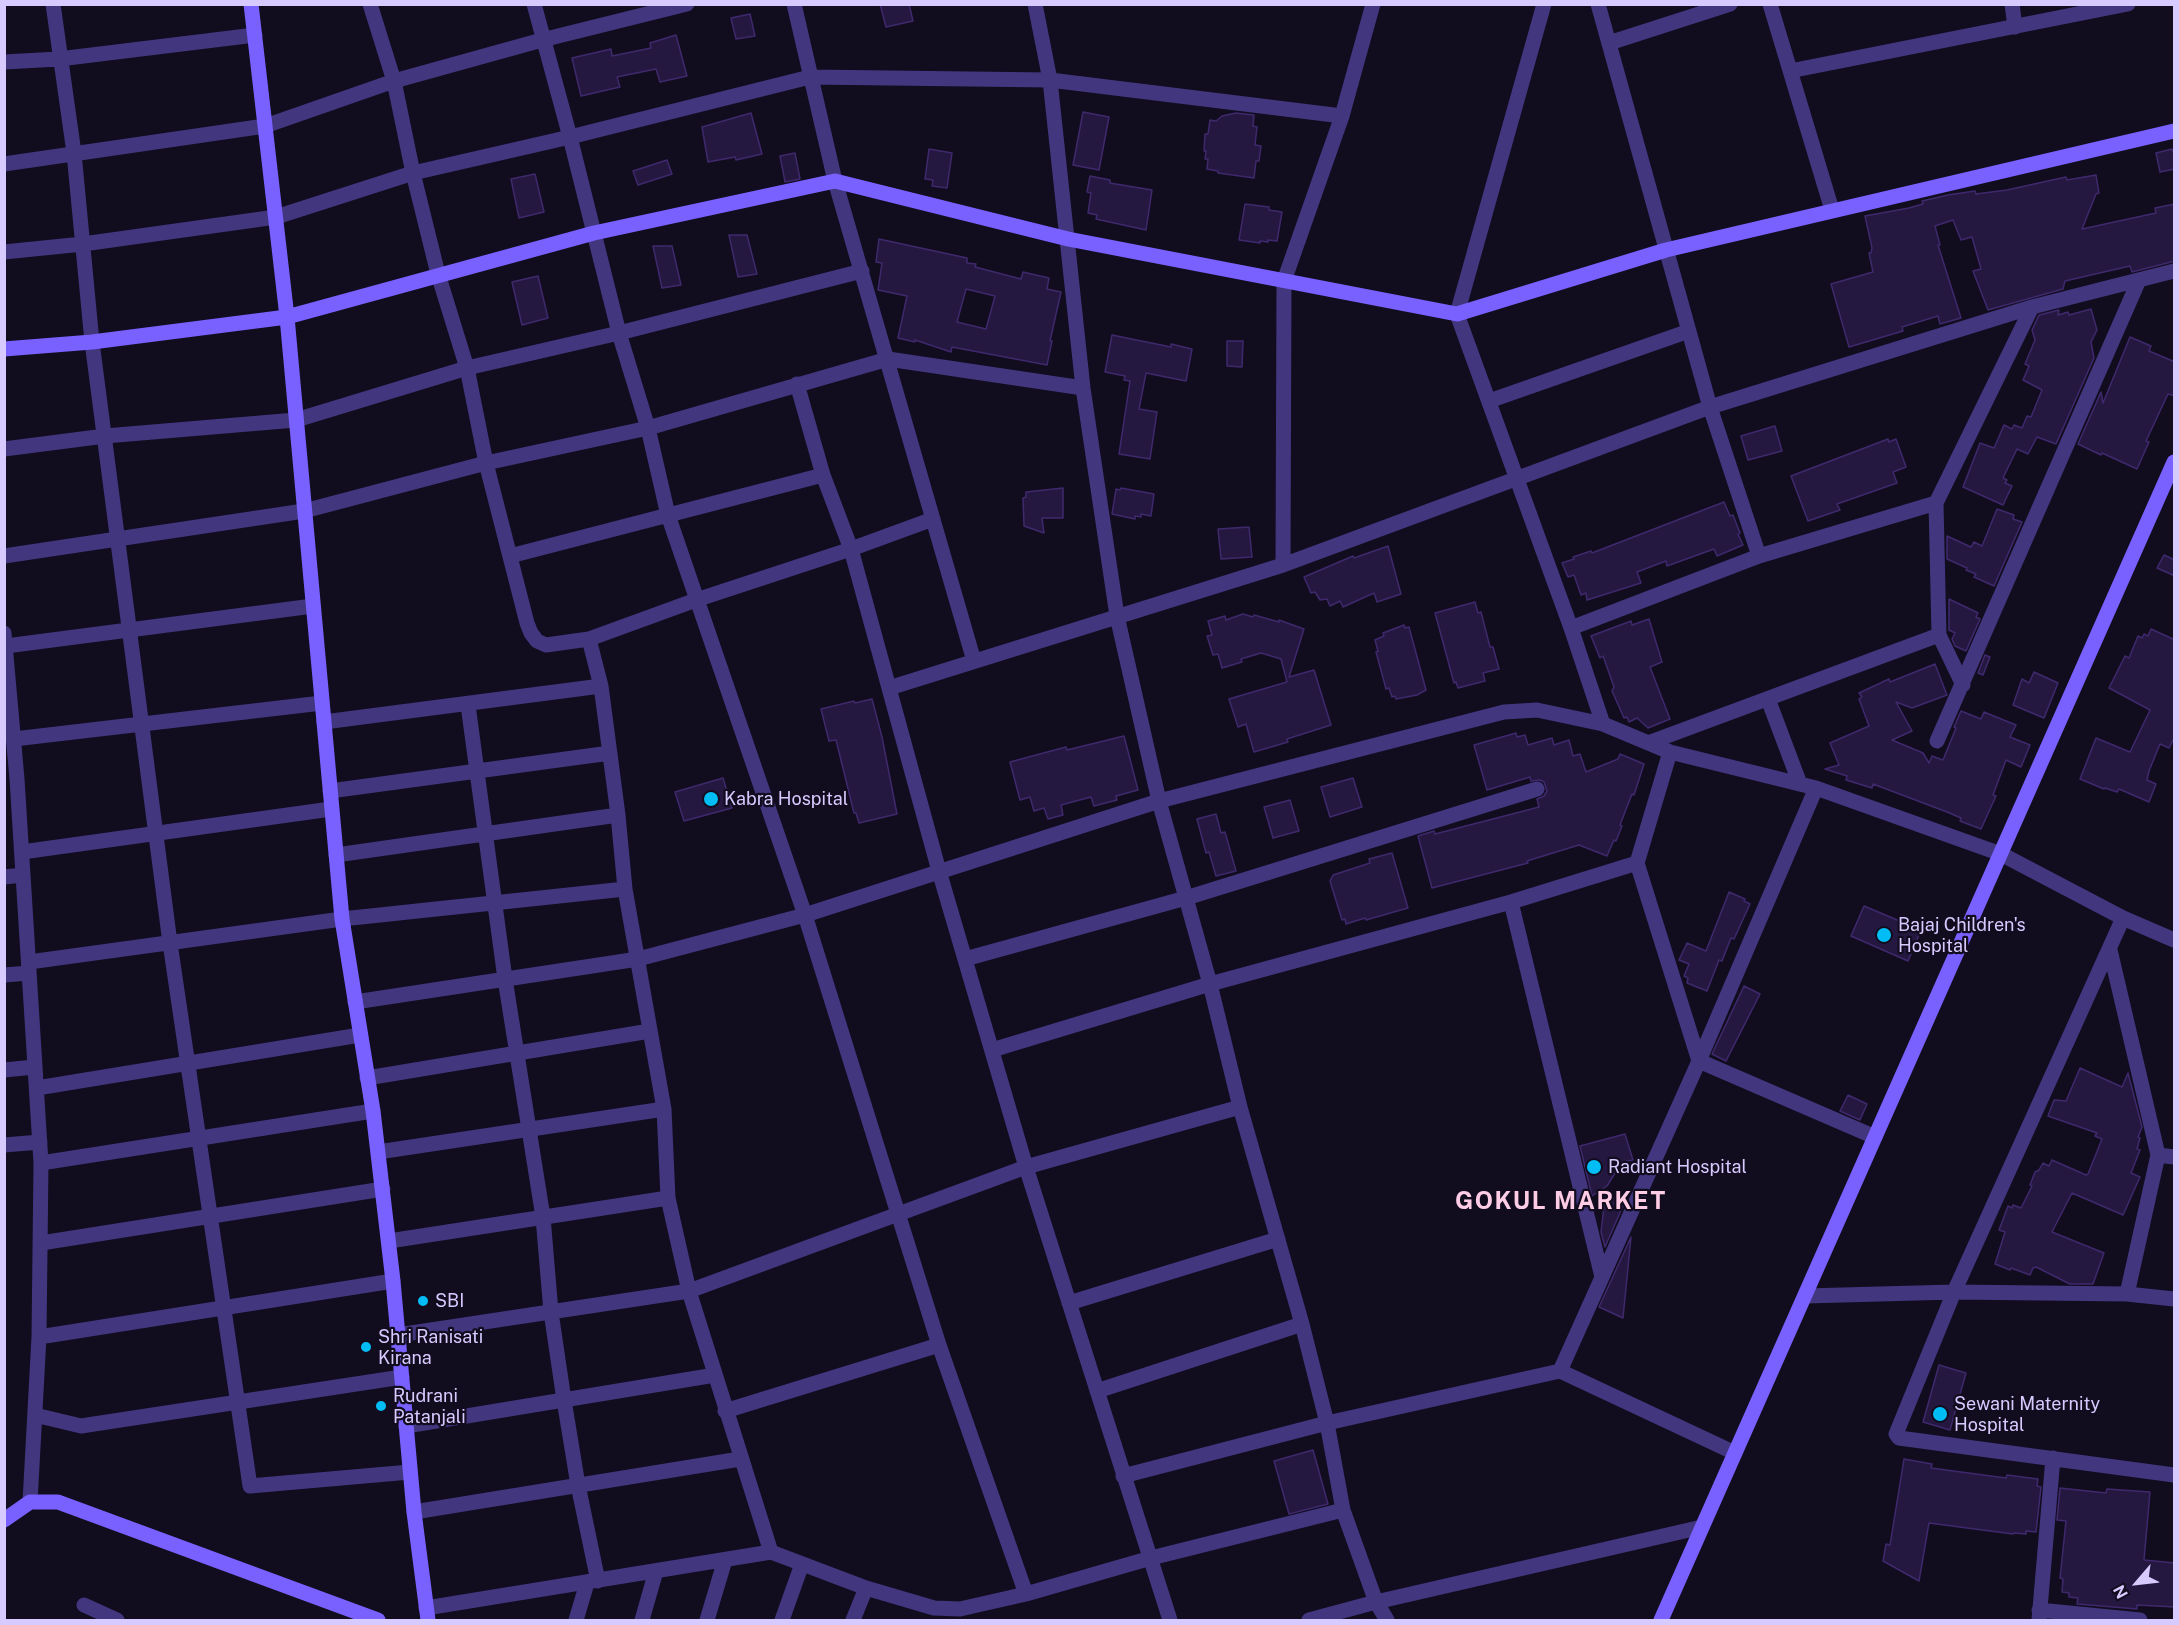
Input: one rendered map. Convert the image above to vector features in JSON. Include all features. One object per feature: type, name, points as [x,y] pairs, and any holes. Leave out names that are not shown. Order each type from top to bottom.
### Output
[{"type":"main road","points":[[251,4],[287,317],[342,919],[368,1078],[383,1189],[414,1512],[427,1614]]},
{"type":"main road","points":[[4,349],[92,342],[287,317],[594,233],[835,181],[1068,239],[1457,314],[1666,250],[2175,131]]},
{"type":"main road","points":[[1661,1620],[2175,462]]},
{"type":"main road","points":[[4,1520],[30,1502],[58,1502],[378,1620]]},
{"type":"street","points":[[53,4],[74,153],[92,342],[170,943],[250,1486],[410,1472]]},
{"type":"street","points":[[370,4],[394,81],[413,173],[438,274],[467,368],[486,463],[527,623],[537,641],[546,645],[589,639],[933,519]]},
{"type":"street","points":[[534,4],[619,333],[648,428],[668,515],[805,915],[939,1345],[1026,1594]]},
{"type":"street","points":[[4,164],[265,126],[394,81],[542,40],[687,4]]},
{"type":"street","points":[[794,4],[835,181],[974,661]]},
{"type":"street","points":[[1035,4],[1050,80],[1083,388],[1117,616],[1159,801],[1210,984],[1240,1107],[1328,1423],[1343,1510],[1376,1602],[1387,1620]]},
{"type":"street","points":[[1283,565],[1284,281],[1342,116],[1373,4]]},
{"type":"street","points":[[1544,4],[1457,314],[1518,477],[1603,724]]},
{"type":"street","points":[[1598,4],[1710,407],[1759,556]]},
{"type":"street","points":[[1609,43],[1730,4]]},
{"type":"street","points":[[1770,4],[1832,210]]},
{"type":"street","points":[[2012,4],[2016,27]]},
{"type":"street","points":[[1790,71],[2128,4]]},
{"type":"street","points":[[4,62],[59,59],[255,35]]},
{"type":"street","points":[[4,252],[83,244],[276,217],[413,173],[570,137],[810,77],[1050,80],[1342,116]]},
{"type":"street","points":[[4,449],[105,436],[296,420],[467,368],[619,333],[862,271]]},
{"type":"street","points":[[889,688],[1283,565],[1710,407],[2032,307],[2175,271]]},
{"type":"street","points":[[1937,741],[2139,280]]},
{"type":"street","points":[[1963,685],[1939,635],[1936,503],[2032,307]]},
{"type":"street","points":[[1489,401],[1689,331]]},
{"type":"street","points":[[4,556],[304,511],[486,463],[648,428],[888,359],[1083,388]]},
{"type":"street","points":[[797,384],[823,475],[851,549],[939,871],[1026,1167],[1170,1620]]},
{"type":"street","points":[[510,556],[823,475]]},
{"type":"street","points":[[1571,628],[1759,556],[1936,503]]},
{"type":"street","points":[[30,1502],[39,1337],[41,1163],[22,852],[11,780],[14,739],[7,684],[5,640],[129,630],[313,606]]},
{"type":"street","points":[[1648,743],[1939,635]]},
{"type":"street","points":[[589,639],[601,687],[625,889],[664,1109],[668,1198],[689,1291],[771,1552]]},
{"type":"street","points":[[324,722],[601,687]]},
{"type":"street","points":[[1767,699],[1800,784]]},
{"type":"street","points":[[14,739],[322,703]]},
{"type":"street","points":[[468,705],[505,979],[543,1217],[551,1312],[592,1582],[576,1620]]},
{"type":"street","points":[[355,1002],[638,958],[805,915],[1159,801],[1504,712],[1537,710],[1603,724],[1670,752],[1816,788],[2001,854],[2123,918],[2175,940]]},
{"type":"street","points":[[1670,752],[1637,863],[1699,1061],[1875,1137]]},
{"type":"street","points":[[330,791],[610,753]]},
{"type":"street","points":[[1560,1371],[1699,1061],[1816,788]]},
{"type":"street","points":[[965,959],[1186,898],[1537,789]]},
{"type":"street","points":[[22,852],[331,809]]},
{"type":"street","points":[[336,855],[618,815]]},
{"type":"street","points":[[992,1050],[1210,984],[1511,902],[1637,863]]},
{"type":"street","points":[[4,877],[23,875]]},
{"type":"street","points":[[4,975],[29,968],[170,943],[342,919],[625,889]]},
{"type":"street","points":[[1511,902],[1602,1277]]},
{"type":"street","points":[[2123,918],[1954,1292],[1897,1437],[2175,1475]]},
{"type":"street","points":[[2110,950],[2158,1155],[2127,1294]]},
{"type":"street","points":[[368,1078],[650,1031]]},
{"type":"street","points":[[37,1088],[360,1035]]},
{"type":"street","points":[[4,1070],[35,1067]]},
{"type":"street","points":[[398,1335],[689,1291],[1026,1167],[1240,1107]]},
{"type":"street","points":[[378,1152],[664,1109]]},
{"type":"street","points":[[41,1163],[373,1111]]},
{"type":"street","points":[[4,1145],[40,1142]]},
{"type":"street","points":[[2158,1155],[2175,1157]]},
{"type":"street","points":[[40,1243],[383,1189]]},
{"type":"street","points":[[389,1240],[668,1198]]},
{"type":"street","points":[[1069,1303],[1278,1239]]},
{"type":"street","points":[[39,1337],[393,1281]]},
{"type":"street","points":[[1805,1296],[1954,1292],[2127,1294],[2175,1299]]},
{"type":"street","points":[[1097,1391],[1302,1324]]},
{"type":"street","points":[[725,1411],[939,1345]]},
{"type":"street","points":[[1123,1476],[1328,1423],[1560,1371],[1735,1453]]},
{"type":"street","points":[[406,1426],[715,1375]]},
{"type":"street","points":[[35,1415],[81,1426],[402,1377]]},
{"type":"street","points":[[2053,1458],[2039,1615],[2140,1620]]},
{"type":"street","points":[[414,1512],[740,1459]]},
{"type":"street","points":[[427,1614],[592,1582],[771,1552],[866,1588],[959,1615],[1151,1558],[1343,1510]]},
{"type":"street","points":[[1309,1620],[1376,1602],[1702,1527]]},
{"type":"street","points":[[707,1620],[725,1560]]},
{"type":"street","points":[[782,1620],[802,1564]]},
{"type":"street","points":[[642,1620],[656,1571]]},
{"type":"street","points":[[853,1620],[866,1588]]},
{"type":"street","points":[[84,1605],[117,1620]]},
{"type":"building","points":[[880,4],[909,4],[913,21],[886,27]]},
{"type":"building","points":[[750,14],[755,36],[736,39],[731,18]]},
{"type":"building","points":[[676,35],[687,76],[660,82],[656,69],[617,77],[620,87],[581,96],[572,58],[611,49],[612,56],[651,48],[650,43]]},
{"type":"building","points":[[1083,112],[1109,117],[1099,170],[1073,165]]},
{"type":"building","points":[[751,113],[762,154],[736,160],[735,157],[708,162],[702,127]]},
{"type":"building","points":[[1236,113],[1254,115],[1253,126],[1257,127],[1255,145],[1261,146],[1254,178],[1218,173],[1218,171],[1207,169],[1208,159],[1205,159],[1206,151],[1204,151],[1205,134],[1208,134],[1210,120],[1216,121],[1222,116]]},
{"type":"building","points":[[929,149],[952,153],[947,188],[932,186],[933,180],[925,179]]},
{"type":"building","points":[[2172,149],[2175,152],[2175,169],[2160,172],[2156,153]]},
{"type":"building","points":[[795,153],[800,179],[785,182],[780,156]]},
{"type":"building","points":[[667,160],[672,174],[638,185],[633,171]]},
{"type":"building","points":[[535,174],[544,212],[519,218],[511,179]]},
{"type":"building","points":[[2096,175],[2099,193],[2096,194],[2082,229],[2156,213],[2155,208],[2175,204],[2175,261],[2132,272],[2130,266],[2065,281],[2063,289],[1988,310],[1973,271],[1981,269],[1972,237],[1961,240],[1953,220],[1935,226],[1940,245],[1938,245],[1961,318],[1940,324],[1938,316],[1902,327],[1903,331],[1849,347],[1831,284],[1873,272],[1869,253],[1872,248],[1865,216],[1909,208],[1923,204],[1922,201],[1948,195],[2007,190],[2066,177],[2067,180]]},
{"type":"building","points":[[1090,176],[1110,180],[1110,183],[1152,190],[1146,230],[1096,219],[1097,215],[1088,213],[1091,193],[1087,192]]},
{"type":"building","points":[[1245,204],[1269,207],[1269,210],[1282,212],[1277,241],[1268,240],[1268,242],[1260,241],[1260,243],[1239,240]]},
{"type":"building","points":[[729,235],[747,235],[757,274],[738,277]]},
{"type":"building","points":[[879,239],[967,258],[967,263],[976,264],[975,267],[1021,279],[1023,272],[1049,278],[1047,289],[1061,292],[1047,365],[952,347],[951,352],[915,340],[915,342],[898,338],[907,296],[878,290],[882,263],[876,262]],"holes":[[[966,289],[995,296],[986,329],[957,322]]]},
{"type":"building","points":[[653,246],[672,246],[681,285],[662,288]]},
{"type":"building","points":[[538,276],[548,318],[522,325],[512,282]]},
{"type":"building","points":[[2091,309],[2097,330],[2091,342],[2094,358],[2056,444],[2037,437],[2028,454],[2017,449],[2003,478],[2007,480],[2005,483],[2012,486],[2003,505],[1963,487],[1980,443],[1994,448],[2004,425],[2012,429],[2014,425],[2022,428],[2027,416],[2031,417],[2042,390],[2023,380],[2029,366],[2025,364],[2035,340],[2032,330],[2039,315],[2059,310],[2058,315],[2068,312],[2069,315]]},
{"type":"building","points":[[1112,335],[1192,349],[1186,381],[1146,373],[1139,409],[1157,412],[1150,459],[1119,454],[1130,381],[1124,380],[1125,376],[1105,372]]},
{"type":"building","points":[[2130,337],[2151,346],[2149,351],[2175,362],[2175,396],[2168,394],[2146,441],[2149,442],[2137,469],[2078,444],[2101,392],[2103,403]]},
{"type":"building","points":[[1227,341],[1243,341],[1242,367],[1227,366]]},
{"type":"building","points":[[1775,426],[1782,451],[1748,460],[1741,436]]},
{"type":"building","points":[[1888,439],[1889,442],[1896,439],[1906,467],[1893,472],[1897,483],[1837,504],[1840,510],[1808,521],[1791,476]]},
{"type":"building","points":[[1063,488],[1063,518],[1042,518],[1044,533],[1024,526],[1023,498],[1026,497],[1026,492]]},
{"type":"building","points":[[1116,489],[1154,494],[1151,516],[1141,514],[1141,517],[1135,516],[1135,519],[1112,514]]},
{"type":"building","points":[[1724,502],[1730,516],[1733,515],[1743,545],[1717,556],[1714,549],[1667,566],[1666,561],[1637,572],[1641,583],[1587,600],[1586,593],[1581,595],[1574,575],[1568,577],[1562,563],[1574,559],[1573,557],[1591,551],[1592,553]]},
{"type":"building","points":[[1997,509],[2014,515],[2013,519],[2022,522],[1994,586],[1974,577],[1976,574],[1966,570],[1967,568],[1947,559],[1947,536],[1971,547],[1974,542],[1982,546]]},
{"type":"building","points":[[1249,527],[1252,557],[1221,559],[1218,529]]},
{"type":"building","points":[[1388,546],[1401,594],[1377,602],[1374,593],[1343,607],[1340,601],[1330,606],[1327,599],[1320,600],[1315,592],[1311,593],[1304,577],[1353,556],[1354,558]]},
{"type":"building","points":[[2164,555],[2175,560],[2175,576],[2157,568]]},
{"type":"building","points":[[1949,599],[1978,613],[1976,617],[1980,619],[1966,651],[1955,646],[1952,639],[1955,633],[1949,630]]},
{"type":"building","points":[[1475,602],[1478,613],[1481,612],[1490,647],[1493,647],[1499,669],[1483,673],[1485,681],[1458,688],[1456,682],[1454,683],[1435,613]]},
{"type":"building","points":[[1243,614],[1279,622],[1279,620],[1304,629],[1289,677],[1314,670],[1331,725],[1287,739],[1288,742],[1254,752],[1246,724],[1238,727],[1229,699],[1287,682],[1281,659],[1261,653],[1222,668],[1218,654],[1213,655],[1207,636],[1212,635],[1208,621],[1225,616],[1226,620]]},
{"type":"building","points":[[1649,619],[1662,662],[1650,667],[1670,719],[1648,728],[1637,718],[1629,722],[1627,717],[1624,718],[1612,691],[1614,687],[1603,656],[1600,658],[1591,636],[1631,621],[1632,625]]},
{"type":"building","points":[[1404,625],[1405,628],[1409,627],[1426,690],[1417,695],[1396,699],[1395,696],[1392,697],[1389,688],[1386,689],[1375,640],[1384,636],[1383,633]]},
{"type":"building","points":[[2151,629],[2175,640],[2175,736],[2169,748],[2160,744],[2149,771],[2147,780],[2156,784],[2149,802],[2119,789],[2117,792],[2104,789],[2080,779],[2096,738],[2130,752],[2150,710],[2109,688],[2125,656],[2129,658],[2138,636],[2142,638],[2144,634],[2148,636]]},
{"type":"building","points":[[1985,655],[1990,657],[1983,675],[1978,673]]},
{"type":"building","points":[[1935,664],[1947,695],[1912,708],[1896,702],[1912,731],[1892,740],[1923,753],[1929,763],[1932,756],[1943,760],[1961,711],[1981,719],[1984,712],[2016,725],[2010,737],[2030,745],[2021,767],[2006,760],[1993,795],[1996,796],[1981,829],[1960,821],[1961,818],[1947,812],[1873,784],[1872,788],[1846,780],[1847,776],[1825,769],[1839,765],[1830,743],[1869,726],[1859,693],[1889,679],[1890,682]]},
{"type":"building","points":[[2034,672],[2058,683],[2044,718],[2013,705],[2022,679],[2029,683]]},
{"type":"building","points":[[872,699],[897,814],[859,823],[854,813],[836,740],[829,741],[821,709]]},
{"type":"building","points":[[1516,733],[1517,737],[1525,735],[1528,745],[1552,738],[1554,745],[1569,740],[1573,756],[1580,754],[1586,772],[1618,759],[1620,754],[1644,764],[1616,841],[1614,840],[1607,856],[1579,845],[1527,861],[1528,863],[1432,888],[1418,836],[1434,831],[1435,834],[1539,807],[1537,799],[1544,796],[1547,791],[1544,782],[1540,780],[1531,781],[1530,777],[1487,790],[1474,745]]},
{"type":"building","points":[[1124,736],[1138,790],[1116,796],[1117,800],[1094,806],[1091,797],[1061,805],[1063,815],[1048,819],[1044,808],[1034,811],[1030,797],[1020,800],[1010,762],[1066,747],[1067,750]]},
{"type":"building","points":[[723,778],[732,808],[684,821],[675,792]]},
{"type":"building","points":[[1353,778],[1362,807],[1330,817],[1321,787]]},
{"type":"building","points":[[1290,800],[1299,831],[1273,838],[1264,807]]},
{"type":"building","points":[[1216,814],[1221,833],[1225,832],[1236,871],[1216,876],[1209,852],[1206,853],[1197,819]]},
{"type":"building","points":[[1392,853],[1408,908],[1346,924],[1345,919],[1342,920],[1330,881],[1333,875],[1370,863],[1369,859]]},
{"type":"building","points":[[1729,892],[1745,899],[1744,901],[1750,904],[1734,939],[1731,938],[1722,961],[1719,960],[1707,991],[1687,983],[1688,978],[1684,976],[1689,964],[1679,960],[1687,943],[1706,951]]},
{"type":"building","points":[[1864,906],[1921,930],[1908,961],[1851,936]]},
{"type":"building","points":[[1744,986],[1760,994],[1726,1061],[1712,1054]]},
{"type":"building","points":[[2080,1068],[2122,1087],[2128,1073],[2142,1127],[2138,1137],[2140,1138],[2137,1149],[2140,1150],[2131,1173],[2140,1177],[2123,1215],[2072,1193],[2052,1232],[2104,1253],[2093,1284],[2070,1284],[2036,1267],[2030,1275],[1995,1264],[2005,1232],[1999,1230],[2008,1206],[2021,1208],[2032,1186],[2030,1185],[2035,1172],[2043,1163],[2049,1166],[2052,1160],[2088,1174],[2102,1139],[2095,1136],[2097,1133],[2048,1116],[2054,1100],[2066,1101]]},
{"type":"building","points":[[1848,1095],[1867,1104],[1860,1120],[1840,1111]]},
{"type":"building","points":[[1625,1134],[1633,1160],[1622,1162],[1607,1186],[1592,1196],[1580,1146]]},
{"type":"building","points":[[1605,1197],[1626,1199],[1605,1247],[1601,1232]]},
{"type":"building","points":[[1631,1237],[1623,1318],[1599,1307]]},
{"type":"building","points":[[1939,1365],[1966,1373],[1950,1430],[1923,1422]]},
{"type":"building","points":[[1313,1450],[1328,1504],[1289,1514],[1274,1461]]},
{"type":"building","points":[[1904,1459],[1932,1464],[1931,1468],[2006,1478],[2007,1475],[2038,1479],[2037,1486],[2041,1487],[2036,1532],[2026,1531],[2026,1534],[2013,1534],[1929,1523],[1919,1581],[1883,1561],[1886,1544],[1890,1545]]},
{"type":"building","points":[[2060,1488],[2106,1493],[2107,1489],[2150,1492],[2144,1560],[2175,1563],[2175,1607],[2137,1605],[2137,1609],[2077,1604],[2078,1598],[2069,1597],[2069,1593],[2062,1592],[2063,1579],[2060,1578],[2066,1521],[2057,1520]]},
{"type":"place","name":"Kabra Hospital","points":[[711,799]]},
{"type":"place","name":"Bajaj Children's Hospital","points":[[1884,935]]},
{"type":"place","name":"Radiant Hospital","points":[[1594,1167]]},
{"type":"place","name":"SBI","points":[[423,1301]]},
{"type":"place","name":"Shri Ranisati Kirana","points":[[366,1347]]},
{"type":"place","name":"Rudrani Patanjali","points":[[381,1406]]},
{"type":"place","name":"Sewani Maternity Hospital","points":[[1940,1414]]},
{"type":"district","name":"GOKUL MARKET","points":[[1561,1202]]}]
